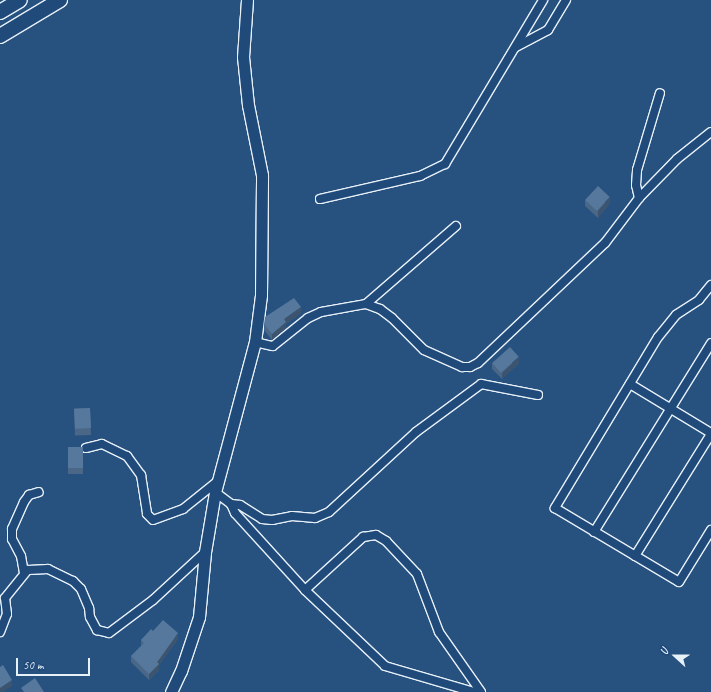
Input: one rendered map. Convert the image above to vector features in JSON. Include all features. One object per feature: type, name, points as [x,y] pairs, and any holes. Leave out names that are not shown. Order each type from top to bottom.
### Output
[{"type":"highway","points":[[0,12],[20,0]]},
{"type":"highway","points":[[0,36],[60,0]]},
{"type":"street","points":[[171,692],[181,671],[199,617],[205,552],[215,492],[255,342],[261,295],[262,175],[248,105],[243,57],[247,0]]},
{"type":"street","points":[[320,199],[420,176],[445,164],[544,0]]},
{"type":"street","points":[[516,47],[548,30],[566,0]]},
{"type":"street","points":[[639,198],[636,185],[637,170],[660,92]]},
{"type":"street","points":[[255,342],[273,346],[308,318],[321,312],[366,304],[380,309],[392,318],[424,350],[462,367],[470,367],[478,363],[605,244],[639,198],[677,160],[711,132]]},
{"type":"street","points":[[366,304],[456,226]]},
{"type":"street","points":[[711,285],[698,300],[676,314],[658,337],[555,508],[679,582],[711,530]]},
{"type":"street","points":[[594,532],[711,343]]},
{"type":"street","points":[[231,504],[240,505],[262,519],[272,520],[292,516],[315,518],[329,512],[416,432],[481,384],[538,395]]},
{"type":"street","points":[[630,384],[711,434],[636,556]]},
{"type":"street","points":[[86,448],[102,444],[127,456],[140,475],[147,514],[153,520],[183,509],[218,480]]},
{"type":"street","points":[[24,573],[21,556],[12,539],[12,529],[24,502],[29,495],[38,492]]},
{"type":"street","points":[[215,492],[231,504],[235,513],[304,590],[385,666],[474,692]]},
{"type":"street","points":[[304,590],[356,541],[369,535],[381,538],[417,574],[436,626],[451,652],[480,692]]},
{"type":"street","points":[[0,632],[7,614],[3,598],[24,573],[40,568],[55,571],[73,581],[81,589],[89,608],[90,617],[97,630],[109,633],[153,600],[205,552]]},
{"type":"building","points":[[598,186],[610,197],[597,211],[585,200]]},
{"type":"building","points":[[294,298],[301,307],[284,319],[286,322],[272,334],[264,324],[265,317]]},
{"type":"building","points":[[510,347],[519,357],[501,373],[492,363]]},
{"type":"building","points":[[90,408],[91,428],[75,429],[74,409]]},
{"type":"building","points":[[68,447],[83,447],[83,468],[68,468]]},
{"type":"building","points":[[163,620],[178,633],[157,662],[159,664],[149,674],[131,656],[144,643],[141,640],[151,629],[153,631]]},
{"type":"building","points":[[3,665],[12,680],[0,688],[0,667]]},
{"type":"building","points":[[35,678],[44,692],[24,692],[21,688]]}]
